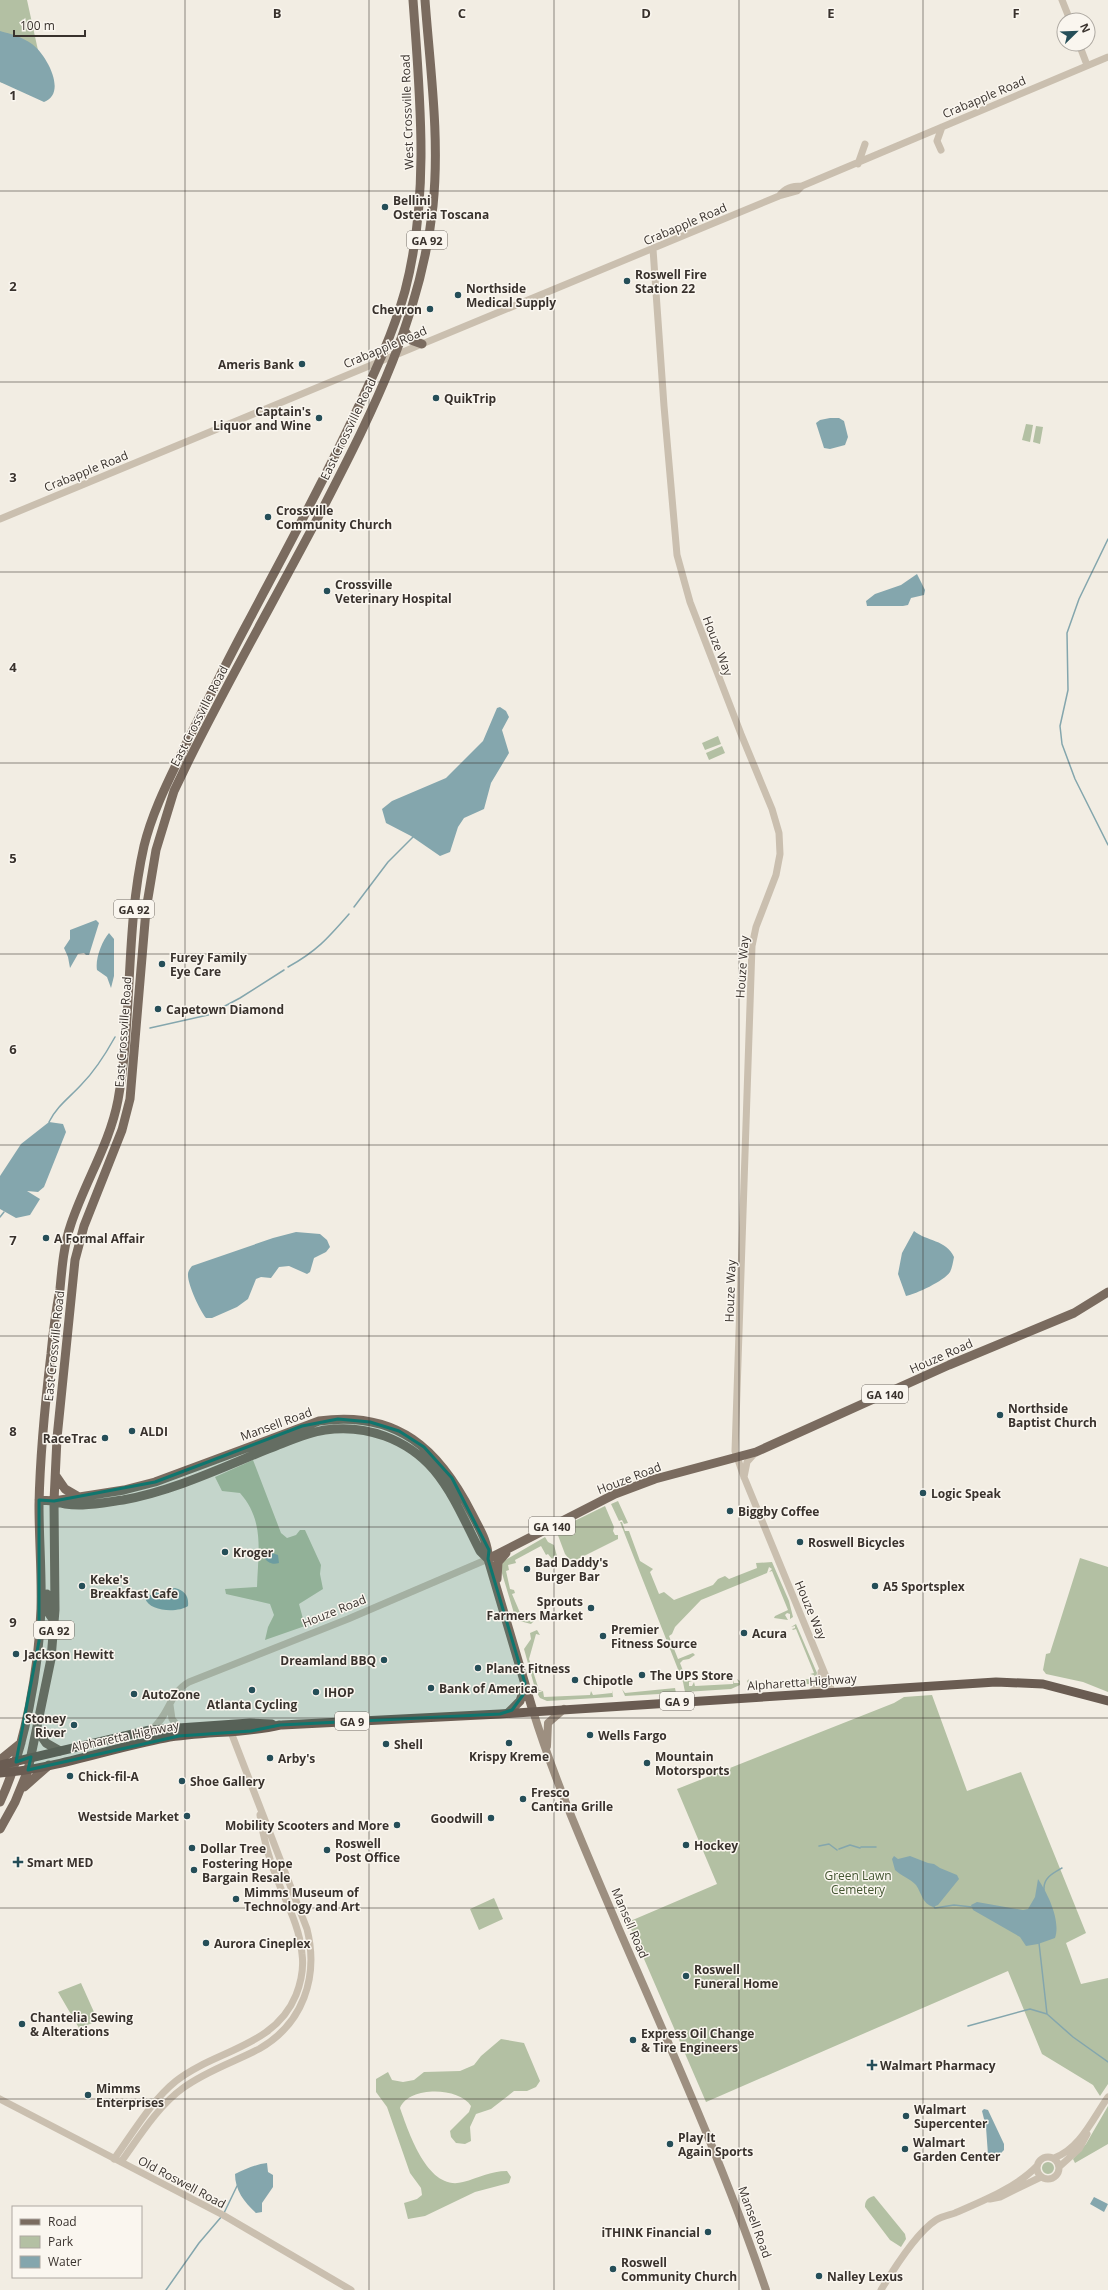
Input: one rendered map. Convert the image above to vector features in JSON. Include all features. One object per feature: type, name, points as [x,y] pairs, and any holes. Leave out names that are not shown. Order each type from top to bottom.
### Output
[{"type":"highway","name":"Alpharetta Highway","points":[[0,1773],[28,1770],[167,1738],[258,1723],[281,1725],[508,1713],[832,1691],[1020,1682],[1062,1687],[1108,1701]]},
{"type":"highway","points":[[1086,1694],[1108,1696]]},
{"type":"highway","name":"Alpharetta Highway","points":[[0,1764],[16,1762],[31,1757],[152,1729],[179,1727],[230,1728]]},
{"type":"main road","name":"West Crossville Road","points":[[379,362],[391,336],[405,289],[417,224],[422,164],[422,128],[413,0]]},
{"type":"main road","name":"West Crossville Road","points":[[397,354],[422,266],[433,208],[435,180],[435,123],[425,0]]},
{"type":"main road","points":[[404,330],[411,340],[422,344]]},
{"type":"main road","name":"East Crossville Road","points":[[31,1757],[50,1666],[54,1621],[55,1474],[58,1423],[75,1260],[84,1226],[122,1130],[130,1099],[146,910],[156,850],[163,822],[174,791],[187,764],[344,467],[397,354]]},
{"type":"main road","name":"East Crossville Road","points":[[0,1802],[16,1762],[21,1742],[34,1678],[39,1641],[39,1500],[51,1349],[65,1246],[71,1224],[111,1127],[118,1100],[126,1033],[134,908],[144,847],[162,794],[221,674],[327,473],[379,362]]},
{"type":"main road","name":"Houze Road","points":[[488,1559],[605,1499],[635,1486],[754,1453],[958,1362],[1074,1313],[1108,1292]]},
{"type":"main road","points":[[344,1429],[345,1419]]},
{"type":"main road","name":"Mansell Road","points":[[39,1500],[54,1501],[64,1505],[75,1500],[155,1482],[302,1426],[319,1421],[345,1419],[362,1420],[388,1427],[424,1447],[438,1460],[452,1478],[489,1550],[488,1559],[546,1753],[576,1828],[720,2162],[766,2290]]},
{"type":"main road","name":"Mansell Road","points":[[75,1500],[112,1501],[146,1495],[323,1430],[344,1429],[367,1431],[383,1435],[399,1442],[420,1456],[443,1482],[480,1552],[488,1559]]},
{"type":"main road","points":[[54,1526],[62,1512],[75,1500],[62,1487],[55,1474]]},
{"type":"main road","points":[[485,1541],[492,1546],[513,1547]]},
{"type":"main road","points":[[496,1584],[498,1562],[513,1547]]},
{"type":"main road","points":[[40,1553],[45,1567],[48,1612],[54,1621]]},
{"type":"main road","points":[[508,1713],[522,1698],[525,1683]]},
{"type":"main road","points":[[546,1753],[548,1723],[564,1709]]},
{"type":"main road","points":[[37,1730],[46,1743],[60,1751]]},
{"type":"main road","points":[[0,1760],[21,1742]]},
{"type":"main road","name":"GA 92","points":[[20,1791],[31,1757]]},
{"type":"main road","points":[[0,1829],[20,1791],[49,1765]]},
{"type":"street","points":[[1062,0],[1067,12]]},
{"type":"street","points":[[1082,53],[1087,65]]},
{"type":"street","points":[[1075,70],[1080,64],[1082,53]]},
{"type":"street","name":"Crabapple Road","points":[[0,519],[653,249],[779,196],[783,190],[795,186],[802,186],[858,164],[1108,57]]},
{"type":"street","points":[[941,150],[937,141],[942,127]]},
{"type":"street","points":[[858,164],[865,144]]},
{"type":"street","name":"Houze Way","points":[[653,249],[664,406],[677,556],[690,602],[772,809],[780,844],[776,876],[762,909],[752,946],[735,1438],[737,1458],[832,1691]]},
{"type":"street","points":[[744,1477],[747,1462],[754,1453]]},
{"type":"street","name":"Houze Road","points":[[152,1729],[162,1720],[177,1691],[197,1678],[350,1618],[488,1559]]},
{"type":"street","points":[[810,1693],[819,1687],[822,1681],[819,1658]]},
{"type":"street","points":[[170,1704],[172,1719],[179,1727]]},
{"type":"street","points":[[117,2161],[168,2088],[186,2075],[267,2032],[282,2018],[294,1998],[302,1973],[302,1948],[295,1924],[266,1844],[259,1809],[230,1728]]},
{"type":"street","points":[[881,2290],[900,2260],[922,2234],[953,2214],[984,2200],[1021,2180],[1044,2158],[1054,2158],[1063,2155],[1074,2145],[1108,2097]]},
{"type":"street","name":"Old Roswell Road","points":[[0,2099],[222,2215],[351,2290]]},
{"type":"street","points":[[1037,2166],[1038,2173],[1041,2177],[1046,2179],[1053,2178],[1058,2173],[1059,2167],[1082,2144],[1093,2117]]},
{"type":"street","points":[[1054,2158],[1059,2167]]},
{"type":"street","points":[[984,2200],[1000,2197],[1041,2177]]},
{"type":"highlighted area","points":[[338,1419],[370,1422],[399,1431],[424,1447],[452,1478],[489,1550],[488,1559],[525,1683],[523,1695],[512,1710],[500,1714],[280,1725],[251,1731],[179,1736],[28,1770],[31,1757],[16,1762],[39,1641],[39,1500],[54,1501],[155,1482],[302,1426]]},
{"type":"green space","points":[[0,0],[27,0],[48,96],[0,82]]},
{"type":"green space","points":[[1026,424],[1033,425],[1030,442],[1022,440]]},
{"type":"green space","points":[[1036,426],[1043,427],[1040,444],[1033,442]]},
{"type":"green space","points":[[718,736],[721,744],[705,750],[702,743]]},
{"type":"green space","points":[[722,746],[725,753],[709,760],[706,753]]},
{"type":"green space","points":[[253,1460],[281,1533],[287,1538],[296,1535],[300,1530],[305,1530],[321,1565],[320,1574],[323,1589],[299,1604],[305,1626],[265,1640],[268,1627],[274,1615],[270,1604],[226,1594],[225,1589],[257,1587],[259,1550],[257,1526],[248,1504],[240,1493],[222,1491],[215,1477]]},
{"type":"green space","points":[[618,1501],[628,1523],[624,1524],[622,1520],[619,1521],[611,1504]]},
{"type":"green space","points":[[605,1506],[614,1527],[613,1531],[615,1535],[618,1535],[618,1539],[572,1562],[573,1566],[571,1563],[569,1564],[570,1560],[565,1554],[556,1530]]},
{"type":"green space","points":[[620,1522],[622,1522],[625,1531],[629,1531],[640,1561],[653,1569],[650,1572],[659,1594],[664,1592],[674,1600],[713,1585],[718,1579],[725,1576],[729,1579],[757,1568],[756,1563],[772,1562],[789,1601],[793,1617],[790,1619],[790,1614],[787,1613],[785,1615],[788,1620],[774,1618],[775,1616],[788,1610],[772,1571],[769,1572],[772,1569],[769,1567],[767,1573],[701,1600],[675,1627],[672,1634],[669,1636],[678,1659],[693,1653],[695,1655],[689,1659],[683,1660],[680,1663],[687,1681],[692,1681],[689,1682],[689,1686],[692,1686],[694,1682],[695,1686],[733,1684],[734,1680],[734,1683],[739,1683],[737,1679],[740,1681],[740,1685],[731,1689],[685,1692],[683,1682]]},
{"type":"green space","points":[[545,1537],[548,1542],[554,1545],[558,1560],[552,1559],[548,1554],[546,1555],[541,1546],[515,1560],[516,1563],[508,1565],[509,1570],[506,1571],[510,1589],[514,1590],[515,1593],[512,1594],[521,1615],[531,1622],[535,1620],[531,1624],[516,1620],[501,1570],[502,1562]]},
{"type":"green space","points":[[1080,1558],[1108,1567],[1108,1692],[1083,1682],[1046,1674],[1043,1670],[1046,1654],[1050,1653]]},
{"type":"green space","points":[[796,1624],[817,1673],[814,1684],[749,1685],[748,1683],[809,1679],[809,1676],[812,1680],[815,1679],[814,1675],[810,1674],[814,1673],[796,1629],[792,1629],[795,1628],[795,1626],[791,1627]]},
{"type":"green space","points":[[537,1630],[540,1635],[536,1634],[529,1659],[539,1690],[542,1690],[536,1692],[524,1649],[531,1639],[530,1633]]},
{"type":"green space","points":[[675,1688],[676,1693],[625,1696],[622,1689],[625,1693]]},
{"type":"green space","points":[[612,1690],[613,1697],[547,1701],[540,1698],[537,1693],[543,1691],[544,1697],[590,1695],[591,1691],[593,1695],[612,1693]]},
{"type":"green space","name":"Green Lawn Cemetery","points":[[932,1695],[967,1791],[1021,1772],[1086,1933],[1066,1943],[1081,1984],[1108,1978],[1108,2084],[1100,2096],[1093,2085],[1042,2054],[1008,1971],[706,2102],[628,1922],[717,1884],[677,1789],[894,1703],[904,1697]]},
{"type":"green space","points":[[494,1898],[503,1919],[479,1930],[470,1909]]},
{"type":"green space","points":[[81,1983],[98,2021],[79,2028],[58,1992]]},
{"type":"green space","points":[[501,2039],[524,2043],[540,2081],[536,2087],[527,2091],[514,2091],[491,2109],[476,2114],[470,2127],[471,2141],[465,2144],[456,2143],[451,2137],[450,2131],[469,2112],[471,2106],[465,2100],[456,2095],[446,2092],[423,2093],[413,2096],[405,2101],[400,2108],[409,2132],[422,2158],[430,2170],[440,2178],[451,2183],[463,2182],[490,2173],[507,2171],[511,2177],[509,2183],[475,2192],[425,2216],[408,2219],[404,2203],[417,2199],[422,2195],[421,2188],[410,2173],[387,2107],[376,2092],[376,2079],[388,2072],[392,2080],[403,2082],[414,2080],[424,2072],[460,2071],[474,2065],[481,2056]]},
{"type":"green space","points":[[1108,2106],[1108,2144],[1075,2163],[1073,2159],[1086,2144]]},
{"type":"green space","points":[[1046,2162],[1050,2162],[1054,2168],[1050,2174],[1046,2174],[1042,2170],[1042,2166]]},
{"type":"green space","points":[[874,2196],[905,2234],[906,2239],[901,2247],[890,2240],[865,2207],[867,2200]]},
{"type":"water","points":[[0,31],[16,36],[32,44],[38,49],[48,64],[54,82],[54,91],[51,97],[44,102],[0,82]]},
{"type":"water","points":[[839,418],[844,421],[848,437],[845,445],[830,449],[824,448],[816,423],[820,420]]},
{"type":"water","points":[[917,574],[925,590],[924,595],[911,598],[908,605],[903,606],[867,606],[866,601],[875,594],[901,585]]},
{"type":"water","points":[[500,707],[506,711],[509,717],[502,730],[509,753],[491,783],[484,809],[464,818],[458,827],[450,852],[440,856],[411,836],[386,823],[382,809],[392,801],[446,778],[483,741],[497,708]]},
{"type":"water","points":[[96,920],[99,923],[89,955],[84,953],[78,954],[70,968],[68,957],[64,948],[70,939],[70,930]]},
{"type":"water","points":[[109,933],[114,939],[114,976],[111,988],[107,977],[97,970],[97,961],[100,950]]},
{"type":"water","points":[[49,1122],[63,1124],[66,1132],[44,1187],[38,1192],[27,1191],[40,1199],[30,1215],[16,1218],[0,1209],[0,1176],[21,1144]]},
{"type":"water","points":[[914,1231],[946,1247],[951,1251],[954,1257],[951,1270],[947,1276],[930,1287],[906,1296],[898,1274],[902,1253]]},
{"type":"water","points":[[296,1232],[320,1234],[327,1240],[330,1247],[326,1252],[314,1258],[310,1272],[307,1274],[289,1266],[279,1267],[271,1278],[261,1277],[256,1279],[248,1299],[237,1307],[212,1318],[206,1318],[197,1303],[188,1278],[189,1270],[192,1266],[273,1238]]},
{"type":"water","points":[[266,1551],[278,1555],[279,1563],[272,1564],[268,1562],[264,1557]]},
{"type":"water","points":[[175,1588],[186,1594],[188,1606],[178,1610],[158,1609],[148,1603],[145,1598],[156,1592]]},
{"type":"water","points":[[894,1856],[898,1859],[910,1856],[934,1864],[957,1875],[959,1879],[938,1905],[933,1907],[924,1901],[914,1883],[895,1870],[892,1859]]},
{"type":"water","points":[[1038,1879],[1046,1892],[1055,1916],[1055,1938],[1038,1944],[1026,1946],[1020,1937],[973,1910],[971,1905],[977,1902],[1023,1910],[1028,1909],[1035,1897]]},
{"type":"water","points":[[984,2109],[988,2110],[1004,2144],[1004,2150],[998,2156],[988,2155],[986,2127],[982,2111]]},
{"type":"water","points":[[267,2163],[268,2172],[273,2175],[273,2187],[262,2203],[262,2212],[256,2213],[248,2205],[238,2190],[235,2174],[259,2164]]},
{"type":"water","points":[[1094,2197],[1108,2204],[1104,2212],[1090,2204]]},
{"type":"waterway","points":[[1108,539],[1079,599],[1067,633],[1068,690],[1060,726],[1062,744],[1075,779],[1108,845]]},
{"type":"waterway","points":[[354,907],[388,862],[413,837]]},
{"type":"waterway","points":[[288,967],[322,944],[349,914]]},
{"type":"waterway","points":[[150,1028],[208,1015],[240,998],[284,970]]},
{"type":"waterway","points":[[49,1122],[59,1107],[86,1080],[104,1056],[115,1037]]},
{"type":"waterway","points":[[0,1217],[4,1212]]},
{"type":"waterway","points":[[819,1846],[829,1844],[837,1850]]},
{"type":"waterway","points":[[839,1849],[850,1845],[860,1848]]},
{"type":"waterway","points":[[861,1847],[876,1847]]},
{"type":"waterway","points":[[1044,1890],[1047,1879],[1062,1868]]},
{"type":"waterway","points":[[933,1905],[935,1908],[954,1905],[972,1907]]},
{"type":"waterway","points":[[1039,1943],[1047,2014]]},
{"type":"waterway","points":[[968,2026],[1030,2009],[1047,2014],[1073,2037],[1108,2062]]},
{"type":"waterway","points":[[224,2213],[237,2186]]},
{"type":"waterway","points":[[166,2290],[199,2243],[222,2216]]},
{"type":"place","name":"Bellini Osteria Toscana","points":[[385,207]]},
{"type":"place","name":"Roswell Fire Station 22","points":[[627,281]]},
{"type":"place","name":"Northside Medical Supply","points":[[458,295]]},
{"type":"place","name":"Chevron","points":[[430,309]]},
{"type":"place","name":"Ameris Bank","points":[[302,364]]},
{"type":"place","name":"QuikTrip","points":[[436,398]]},
{"type":"place","name":"Captain's Liquor and Wine","points":[[319,418]]},
{"type":"place","name":"Crossville Community Church","points":[[268,517]]},
{"type":"place","name":"Crossville Veterinary Hospital","points":[[327,591]]},
{"type":"place","name":"Furey Family Eye Care","points":[[162,964]]},
{"type":"place","name":"Capetown Diamond","points":[[158,1009]]},
{"type":"place","name":"A Formal Affair","points":[[46,1238]]},
{"type":"place","name":"Northside Baptist Church","points":[[1000,1415]]},
{"type":"place","name":"ALDI","points":[[132,1431]]},
{"type":"place","name":"RaceTrac","points":[[105,1438]]},
{"type":"place","name":"Logic Speak","points":[[923,1493]]},
{"type":"place","name":"Biggby Coffee","points":[[730,1511]]},
{"type":"place","name":"Roswell Bicycles","points":[[800,1542]]},
{"type":"place","name":"Kroger","points":[[225,1552]]},
{"type":"place","name":"Bad Daddy's Burger Bar","points":[[527,1569]]},
{"type":"place","name":"Keke's Breakfast Cafe","points":[[82,1586]]},
{"type":"place","name":"A5 Sportsplex","points":[[875,1586]]},
{"type":"place","name":"Sprouts Farmers Market","points":[[591,1608]]},
{"type":"place","name":"Acura","points":[[744,1633]]},
{"type":"place","name":"Premier Fitness Source","points":[[603,1636]]},
{"type":"place","name":"Jackson Hewitt","points":[[16,1654]]},
{"type":"place","name":"Dreamland BBQ","points":[[384,1660]]},
{"type":"place","name":"Planet Fitness","points":[[478,1668]]},
{"type":"place","name":"The UPS Store","points":[[642,1675]]},
{"type":"place","name":"Chipotle","points":[[575,1680]]},
{"type":"place","name":"Bank of America","points":[[431,1688]]},
{"type":"place","name":"Atlanta Cycling","points":[[252,1690]]},
{"type":"place","name":"IHOP","points":[[316,1692]]},
{"type":"place","name":"AutoZone","points":[[134,1694]]},
{"type":"place","name":"Stoney River","points":[[74,1725]]},
{"type":"place","name":"Wells Fargo","points":[[590,1735]]},
{"type":"place","name":"Krispy Kreme","points":[[509,1743]]},
{"type":"place","name":"Shell","points":[[386,1744]]},
{"type":"place","name":"Arby's","points":[[270,1758]]},
{"type":"place","name":"Mountain Motorsports","points":[[647,1763]]},
{"type":"place","name":"Chick-fil-A","points":[[70,1776]]},
{"type":"place","name":"Shoe Gallery","points":[[182,1781]]},
{"type":"place","name":"Fresco Cantina Grille","points":[[523,1799]]},
{"type":"place","name":"Westside Market","points":[[187,1816]]},
{"type":"place","name":"Goodwill","points":[[491,1818]]},
{"type":"place","name":"Mobility Scooters and More","points":[[397,1825]]},
{"type":"place","name":"Hockey","points":[[686,1845]]},
{"type":"place","name":"Dollar Tree","points":[[192,1848]]},
{"type":"place","name":"Roswell Post Office","points":[[327,1850]]},
{"type":"place","name":"Smart MED","points":[[18,1862]]},
{"type":"place","name":"Fostering Hope Bargain Resale","points":[[194,1870]]},
{"type":"place","name":"Mimms Museum of Technology and Art","points":[[236,1899]]},
{"type":"place","name":"Aurora Cineplex","points":[[206,1943]]},
{"type":"place","name":"Roswell Funeral Home","points":[[686,1976]]},
{"type":"place","name":"Chantelia Sewing & Alterations","points":[[22,2024]]},
{"type":"place","name":"Express Oil Change & Tire Engineers","points":[[633,2040]]},
{"type":"place","name":"Walmart Pharmacy","points":[[872,2065]]},
{"type":"place","name":"Mimms Enterprises","points":[[88,2095]]},
{"type":"place","name":"Walmart Supercenter","points":[[906,2116]]},
{"type":"place","name":"Play It Again Sports","points":[[670,2144]]},
{"type":"place","name":"Walmart Garden Center","points":[[905,2149]]},
{"type":"place","name":"iTHINK Financial","points":[[708,2232]]},
{"type":"place","name":"Roswell Community Church","points":[[613,2269]]},
{"type":"place","name":"Nalley Lexus","points":[[819,2276]]}]
